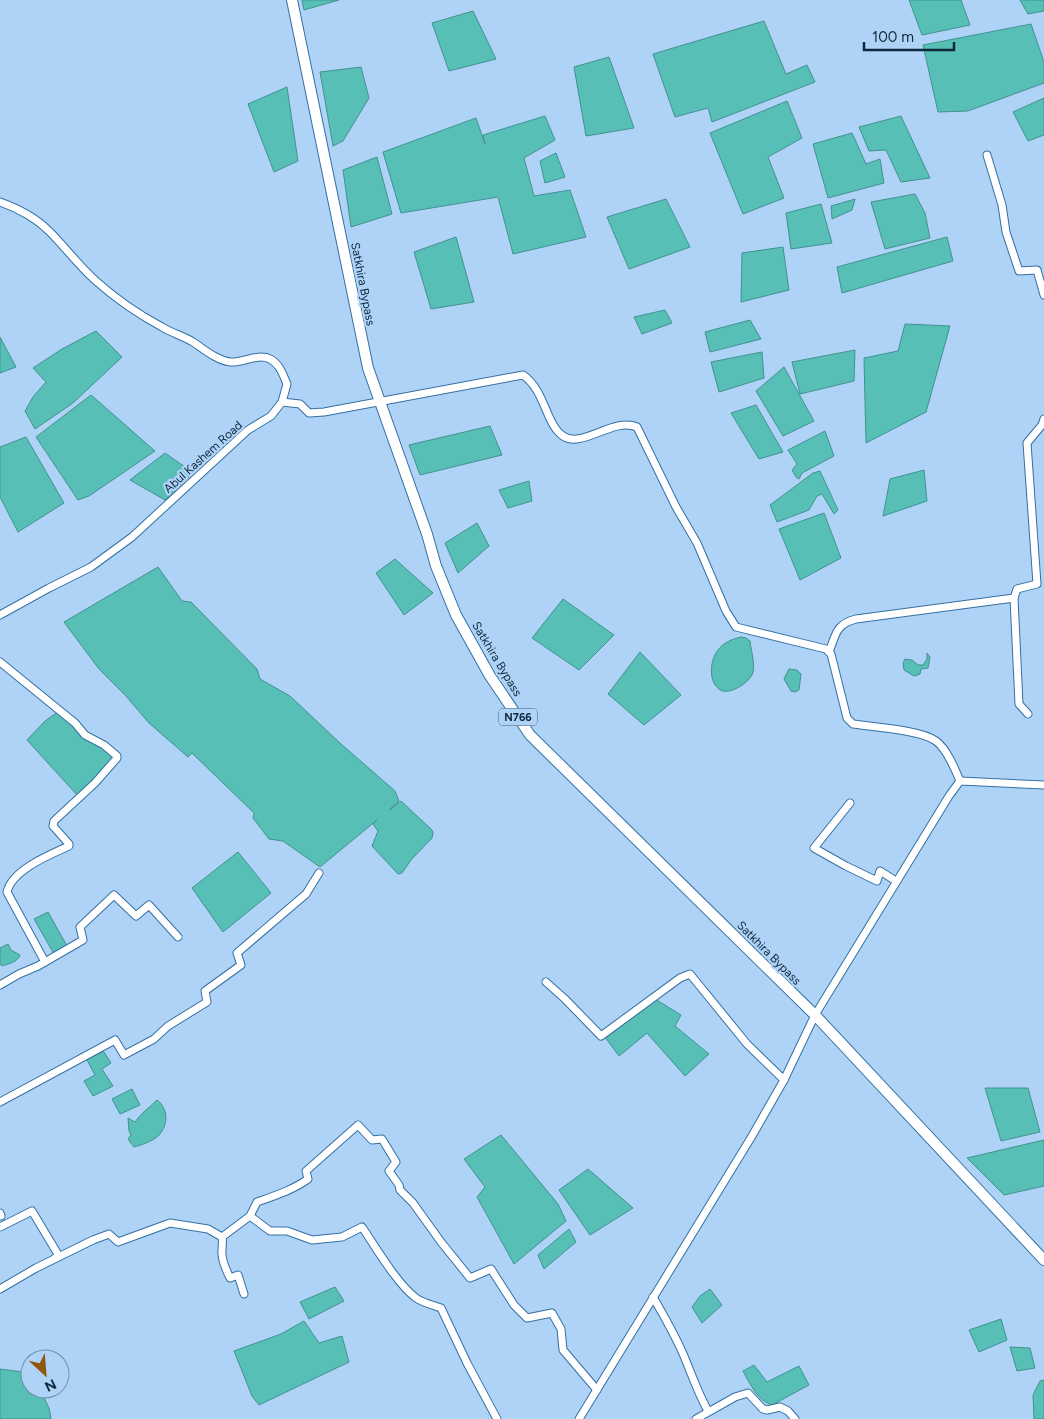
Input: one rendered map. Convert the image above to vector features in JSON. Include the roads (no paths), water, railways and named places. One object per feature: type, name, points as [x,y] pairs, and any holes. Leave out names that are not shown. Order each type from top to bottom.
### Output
[{"type":"highway","name":"Satkhira Bypass","points":[[292,0],[368,368],[427,534],[436,566],[456,615],[490,676],[530,735],[814,1015],[1044,1260]]},
{"type":"street","points":[[987,155],[998,187],[1006,232],[1019,271],[1037,270],[1044,295]]},
{"type":"street","points":[[0,202],[15,208],[48,230],[85,271],[116,298],[163,328],[227,361],[239,362],[261,356],[271,359],[279,367],[287,384],[282,402],[300,404],[310,413],[381,402],[524,375],[532,381],[556,428],[564,437],[576,440],[616,426],[630,424],[637,426],[676,508],[697,543],[726,611],[734,624],[740,629],[826,649],[835,665],[847,718],[850,722],[921,735],[936,741],[946,754],[960,781]]},
{"type":"street","name":"Abul Kashem Road","points":[[0,615],[91,567],[132,537],[248,430],[271,416],[282,402]]},
{"type":"street","points":[[1028,714],[1019,704],[1014,598],[1017,589],[1037,584],[1027,443],[1042,425],[1044,419]]},
{"type":"street","points":[[829,652],[839,626],[856,619],[1014,598]]},
{"type":"street","points":[[0,662],[75,723],[85,735],[104,745],[117,756],[95,783],[54,821],[53,826],[69,846],[46,856],[14,877],[8,886],[7,892],[45,962]]},
{"type":"street","points":[[960,781],[1044,785]]},
{"type":"street","points":[[579,1419],[752,1136],[784,1080],[814,1015],[960,781]]},
{"type":"street","points":[[850,803],[814,848],[877,881],[880,872],[896,881]]},
{"type":"street","points":[[0,1102],[114,1040],[124,1055],[154,1039],[168,1026],[207,1002],[205,991],[241,965],[237,953],[306,894],[319,873]]},
{"type":"street","points":[[0,985],[83,940],[80,927],[114,895],[136,916],[149,905],[178,937]]},
{"type":"street","points":[[546,982],[600,1036],[680,978],[690,974],[747,1044],[784,1080]]},
{"type":"street","points":[[222,1237],[250,1216],[257,1202],[280,1194],[308,1179],[306,1171],[358,1125],[372,1140],[382,1139],[396,1162],[389,1171],[399,1185],[400,1190],[470,1278],[491,1269],[514,1305],[526,1318],[552,1313],[561,1329],[563,1350],[597,1390]]},
{"type":"street","points":[[0,1227],[32,1211],[59,1256],[49,1263]]},
{"type":"street","points":[[250,1216],[270,1231],[288,1231],[312,1240],[342,1237],[362,1227],[400,1281],[416,1298],[441,1308],[467,1363],[497,1419]]},
{"type":"street","points":[[0,1289],[109,1234],[118,1242],[170,1223],[208,1229],[222,1237]]},
{"type":"street","points":[[222,1237],[223,1245],[221,1251],[226,1269],[230,1278],[238,1275],[244,1294]]},
{"type":"street","points":[[653,1297],[669,1325],[697,1391],[708,1411]]},
{"type":"street","points":[[696,1419],[735,1397],[748,1393],[763,1409],[780,1408],[788,1411],[795,1419]]},
{"type":"waterway","points":[[22,215],[41,228]]}]
